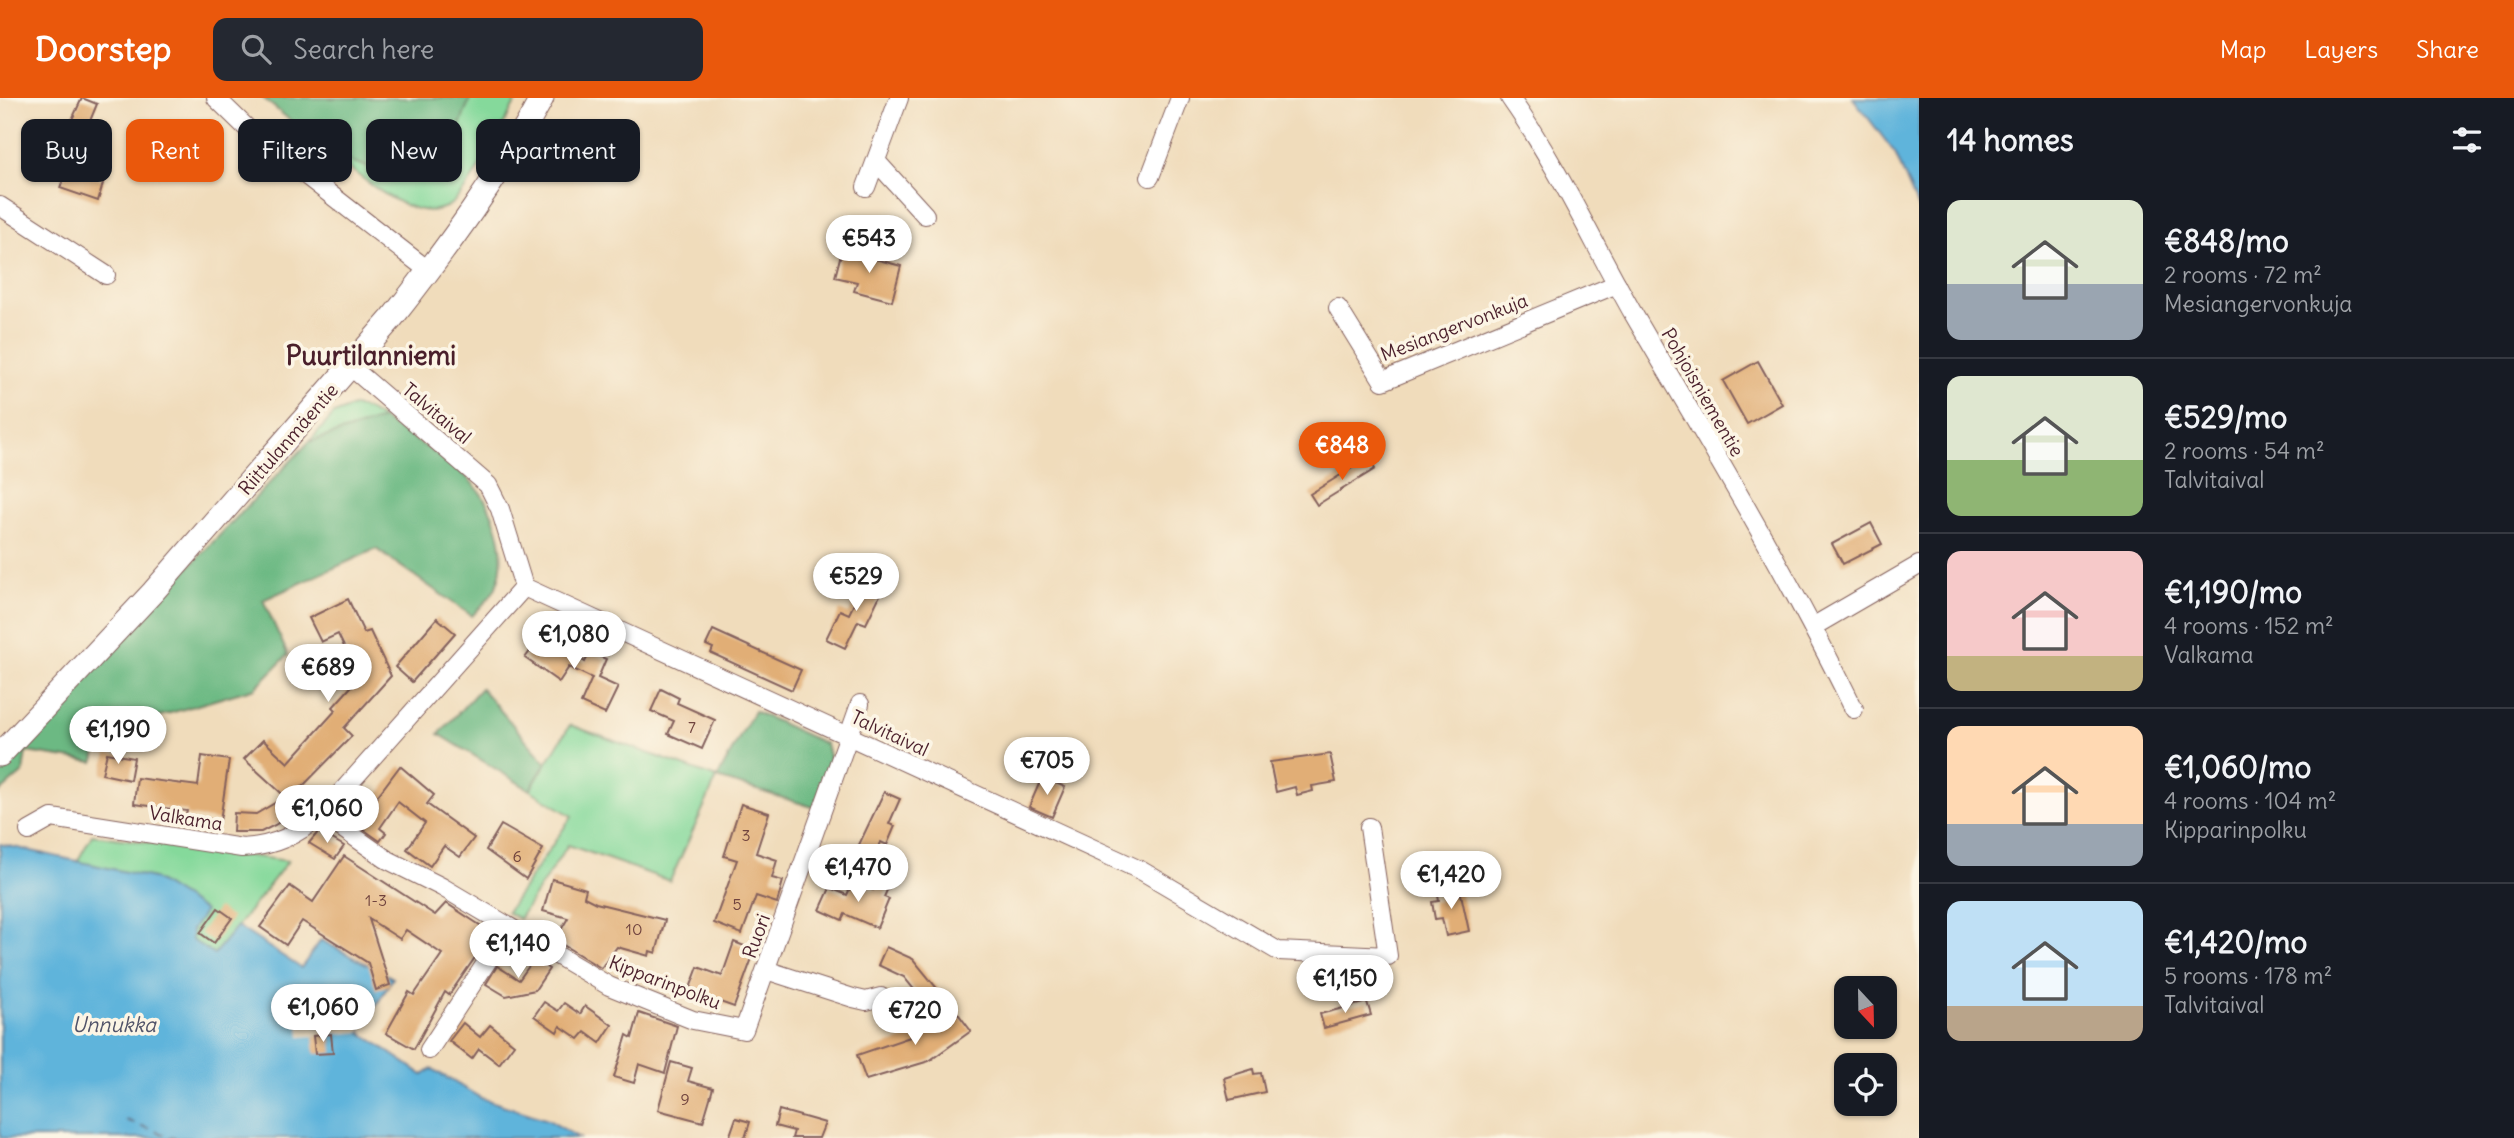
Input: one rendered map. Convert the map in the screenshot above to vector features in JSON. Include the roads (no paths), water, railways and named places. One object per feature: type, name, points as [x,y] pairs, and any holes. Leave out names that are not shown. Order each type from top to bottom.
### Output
[{"type":"street","points":[[216,98],[254,135],[429,271]]},
{"type":"street","name":"Riittulanmäentie","points":[[0,755],[153,592],[351,367],[429,271],[518,143],[542,98]]},
{"type":"street","points":[[866,187],[900,98]]},
{"type":"street","points":[[1150,177],[1180,98]]},
{"type":"street","name":"Pohjoisniementie","points":[[1510,98],[1536,136],[1617,284],[1814,626],[1854,709]]},
{"type":"street","points":[[876,161],[925,215]]},
{"type":"street","points":[[0,206],[106,275]]},
{"type":"street","name":"Mesiangervonkuja","points":[[1338,308],[1383,381],[1617,284]]},
{"type":"street","name":"Talvitaival","points":[[351,367],[488,485],[500,509],[524,587],[1142,871],[1279,951],[1388,956],[1369,827]]},
{"type":"street","points":[[1814,626],[1919,565]]},
{"type":"street","name":"Valkama","points":[[29,831],[52,818],[242,848],[266,847],[287,839],[322,814],[524,587]]},
{"type":"street","name":"Ruori","points":[[744,1030],[860,704]]},
{"type":"street","name":"Kipparinpolku","points":[[322,814],[386,859],[442,887],[609,986],[693,1020],[744,1030]]},
{"type":"street","points":[[429,1050],[509,928]]},
{"type":"street","points":[[766,970],[853,999],[866,1001],[881,997]]},
{"type":"water","points":[[1853,98],[1919,98],[1919,210],[1895,153]]},
{"type":"water","name":"Unnukka","points":[[0,844],[153,878],[205,911],[192,930],[192,940],[214,954],[237,926],[301,968],[321,940],[393,978],[360,1032],[423,1075],[432,1069],[481,1098],[548,1120],[579,1138],[0,1138]]},
{"type":"district","name":"Puurtilanniemi","points":[[371,355]]}]
